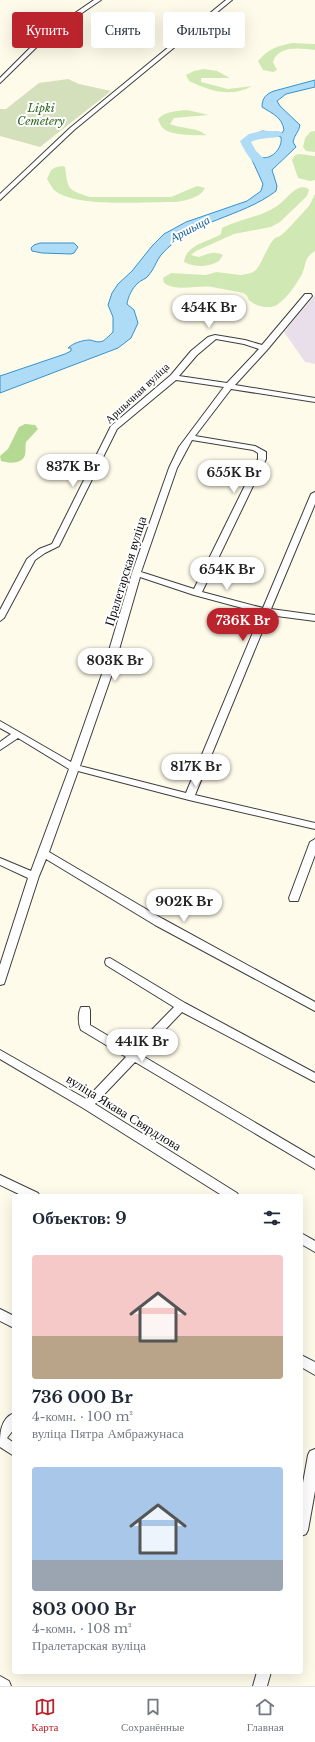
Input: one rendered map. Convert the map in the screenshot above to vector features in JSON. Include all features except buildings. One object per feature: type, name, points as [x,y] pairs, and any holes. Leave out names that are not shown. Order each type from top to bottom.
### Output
[{"type":"street","points":[[0,81],[45,36],[98,0]]},
{"type":"street","points":[[1,196],[72,128],[228,0]]},
{"type":"street","name":"Пралетарская вуліца","points":[[0,980],[34,876],[44,853],[107,674],[136,573],[173,468],[182,447],[230,385],[308,296]]},
{"type":"street","name":"Аршычная вуліца","points":[[0,618],[31,559],[42,551],[55,546],[114,428],[174,377],[194,353],[211,338],[215,337],[245,342],[264,348]]},
{"type":"street","points":[[174,377],[315,400]]},
{"type":"street","points":[[190,437],[255,448],[262,452],[262,459],[197,593]]},
{"type":"street","points":[[189,797],[315,494]]},
{"type":"street","points":[[136,573],[197,593],[267,612],[278,612],[315,618]]},
{"type":"street","points":[[0,724],[16,735],[73,767],[189,797],[315,826]]},
{"type":"street","points":[[0,747],[16,735]]},
{"type":"street","points":[[294,898],[315,842]]},
{"type":"street","points":[[44,853],[159,922],[315,1007]]},
{"type":"street","points":[[0,861],[34,876]]},
{"type":"street","points":[[110,962],[181,1006],[315,1078]]},
{"type":"street","points":[[87,1105],[181,1006]]},
{"type":"street","points":[[85,1010],[85,1027],[315,1164]]},
{"type":"street","name":"вуліца Якава Свярдлова","points":[[0,1054],[87,1105],[230,1194]]},
{"type":"street","points":[[0,1180],[30,1194]]},
{"type":"street","points":[[303,1239],[315,1247]]},
{"type":"street","points":[[0,1314],[12,1322]]},
{"type":"street","points":[[303,1361],[315,1369]]},
{"type":"street","points":[[12,1422],[0,1439],[12,1448]]},
{"type":"street","points":[[303,1517],[315,1455]]},
{"type":"street","points":[[260,1686],[263,1674]]},
{"type":"street","points":[[0,1683],[4,1686]]},
{"type":"shaded area","points":[[315,295],[315,364],[305,362],[284,332]]},
{"type":"green space","points":[[292,43],[315,44],[315,50],[296,48],[285,50],[276,57],[273,62],[277,70],[273,72],[263,70],[258,61],[265,54],[282,45]]},
{"type":"green space","points":[[204,69],[217,71],[230,78],[201,78],[201,82],[228,89],[252,86],[236,92],[220,92],[205,88],[189,81],[186,75],[194,71]]},
{"type":"green space","name":"Lipki Cemetery","points":[[68,79],[79,84],[111,91],[40,147],[0,136],[0,109],[6,109],[39,83]]},
{"type":"green space","points":[[187,110],[209,115],[174,118],[170,124],[194,129],[206,135],[186,135],[171,132],[162,128],[158,119],[161,116],[175,111]]},
{"type":"green space","points":[[315,131],[315,152],[306,151],[303,147],[305,138],[310,132]]},
{"type":"green space","points":[[300,154],[315,156],[315,180],[310,181],[298,178],[292,160],[295,155]]},
{"type":"green space","points":[[62,166],[65,167],[70,188],[90,197],[171,197],[197,186],[205,188],[197,196],[177,202],[93,202],[63,195],[53,189],[47,179],[51,170]]},
{"type":"green space","points":[[302,187],[309,190],[307,196],[280,222],[271,227],[234,234],[196,251],[191,255],[199,257],[211,253],[217,253],[223,255],[219,261],[211,265],[202,266],[184,262],[189,251],[193,247],[221,234],[222,228],[271,210],[280,204],[292,192]]},
{"type":"green space","points":[[315,194],[315,251],[307,259],[302,274],[294,287],[277,305],[271,307],[260,306],[249,300],[245,294],[239,292],[212,287],[181,288],[169,286],[164,283],[163,278],[171,273],[206,275],[216,272],[241,275],[251,273],[256,270],[260,264],[270,244],[275,238],[286,231],[309,206]]},
{"type":"green space","points":[[25,424],[35,425],[38,429],[26,442],[25,455],[18,462],[1,461],[0,456],[8,449],[19,427]]},
{"type":"water","name":"Аршыца","points":[[315,80],[315,87],[286,94],[277,101],[280,106],[300,125],[293,142],[296,147],[272,170],[277,186],[276,191],[247,207],[201,226],[173,243],[161,255],[150,274],[136,285],[128,298],[127,304],[134,310],[138,323],[131,338],[118,348],[0,393],[0,376],[65,354],[71,351],[71,348],[68,348],[78,342],[90,340],[101,342],[109,336],[113,332],[113,317],[108,305],[112,293],[118,284],[132,271],[152,246],[164,234],[186,222],[247,201],[261,191],[263,184],[248,151],[264,158],[272,155],[280,145],[281,137],[256,134],[262,131],[282,133],[284,130],[279,119],[262,107],[264,99],[267,95],[274,91]]},
{"type":"water","points":[[40,243],[74,243],[78,247],[74,253],[71,254],[42,253],[32,251],[31,248],[34,245]]},
{"type":"waterway","points":[[266,166],[251,153],[245,141],[257,135],[279,134]]}]
